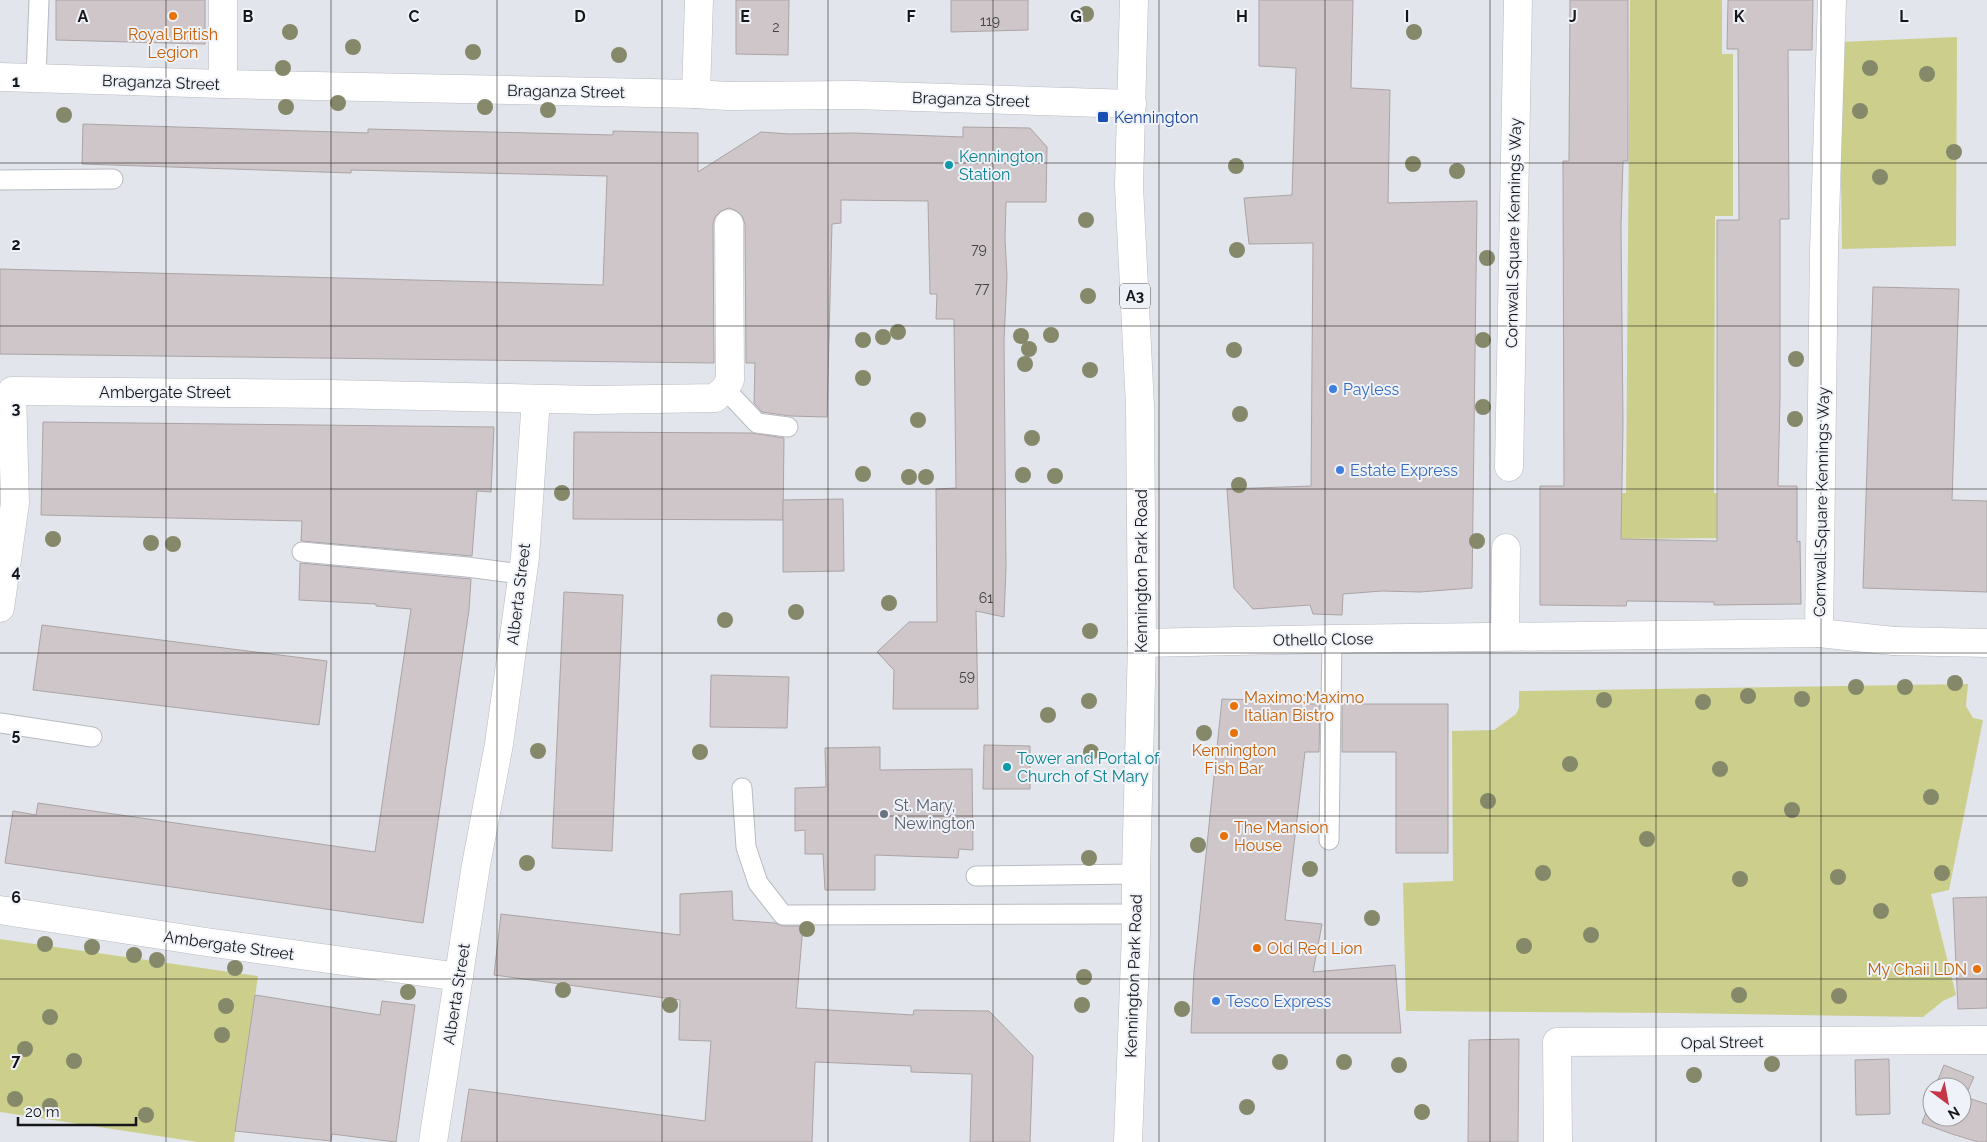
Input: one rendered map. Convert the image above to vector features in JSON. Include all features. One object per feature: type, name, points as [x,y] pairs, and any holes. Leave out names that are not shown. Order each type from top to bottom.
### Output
[{"type":"main road","points":[[223,0],[223,84]]},
{"type":"main road","points":[[696,94],[699,0]]},
{"type":"main road","name":"Kennington Park Road","points":[[1128,1142],[1136,914],[1142,643],[1140,406],[1129,186],[1134,0]]},
{"type":"main road","name":"Cornwall Square Kennings Way","points":[[1509,467],[1518,0]]},
{"type":"main road","name":"Cornwall Square Kennings Way","points":[[1505,636],[1819,633],[1824,250],[1832,0]]},
{"type":"main road","name":"Braganza Street","points":[[0,77],[727,96],[855,95],[1132,104]]},
{"type":"main road","points":[[536,400],[715,398],[725,389],[730,380],[728,224]]},
{"type":"main road","name":"Ambergate Street","points":[[0,608],[15,502],[6,389],[330,394],[536,400]]},
{"type":"main road","name":"Alberta Street","points":[[433,1142],[476,865],[500,744],[521,574],[525,557],[536,400]]},
{"type":"main road","points":[[1505,636],[1506,548]]},
{"type":"main road","points":[[1819,633],[1894,641],[1987,643]]},
{"type":"main road","name":"Othello Close","points":[[1142,643],[1505,636]]},
{"type":"main road","name":"Ambergate Street","points":[[0,910],[206,942],[458,977]]},
{"type":"main road","name":"Opal Street","points":[[1558,1142],[1557,1042],[1987,1040]]},
{"type":"lane","points":[[36,77],[39,0]]},
{"type":"lane","points":[[0,180],[113,180]]},
{"type":"lane","points":[[725,389],[757,423],[788,427]]},
{"type":"lane","points":[[302,552],[467,567],[521,574]]},
{"type":"lane","points":[[1329,840],[1332,639]]},
{"type":"lane","points":[[0,724],[92,737]]},
{"type":"lane","points":[[742,788],[746,846],[758,882],[783,915],[1136,914]]},
{"type":"lane","points":[[976,876],[1136,874]]},
{"type":"green space","points":[[1630,0],[1722,0],[1722,54],[1733,54],[1733,216],[1715,216],[1714,493],[1742,494],[1740,538],[1595,539],[1596,495],[1626,493]]},
{"type":"green space","points":[[1957,37],[1956,246],[1842,249],[1839,42]]},
{"type":"green space","points":[[1968,684],[1966,706],[1973,718],[1983,720],[1949,890],[1931,894],[1956,995],[1943,1001],[1923,1017],[1406,1011],[1403,883],[1453,881],[1452,731],[1494,730],[1516,714],[1519,708],[1519,691]]},
{"type":"green space","points":[[0,939],[258,976],[234,1142],[198,1142],[0,1112]]},
{"type":"building","points":[[56,0],[205,0],[205,44],[56,40]]},
{"type":"building","points":[[736,0],[789,0],[788,55],[736,54]]},
{"type":"building","points":[[951,0],[1028,0],[1028,30],[951,32]]},
{"type":"building","points":[[1259,0],[1353,0],[1351,88],[1390,90],[1388,203],[1477,201],[1472,588],[1420,592],[1382,591],[1343,594],[1342,615],[1313,614],[1310,605],[1253,609],[1234,588],[1227,489],[1311,486],[1313,243],[1249,244],[1244,198],[1292,195],[1296,68],[1259,66]]},
{"type":"building","points":[[1570,0],[1628,0],[1628,161],[1623,161],[1621,226],[1623,424],[1621,539],[1717,541],[1717,220],[1739,220],[1738,49],[1727,49],[1728,0],[1813,0],[1812,50],[1788,50],[1789,219],[1780,219],[1778,486],[1797,486],[1797,542],[1800,541],[1801,604],[1714,605],[1714,602],[1627,601],[1626,606],[1540,605],[1540,486],[1564,486],[1563,161],[1569,161]]},
{"type":"building","points":[[83,124],[368,133],[368,129],[613,135],[613,131],[698,133],[698,172],[761,132],[963,137],[963,127],[1030,128],[1047,147],[1046,202],[1006,202],[1007,276],[1004,340],[1006,568],[1004,617],[976,611],[978,709],[893,709],[894,670],[877,652],[909,622],[937,622],[936,489],[956,488],[954,319],[936,319],[937,294],[930,294],[928,201],[841,200],[841,223],[832,224],[827,417],[790,416],[762,412],[754,403],[755,363],[746,363],[745,224],[742,216],[737,211],[729,208],[721,211],[715,217],[713,224],[714,363],[0,354],[0,269],[603,285],[607,176],[351,170],[351,173],[82,164]]},
{"type":"building","points":[[1873,287],[1959,289],[1952,500],[1987,501],[1987,592],[1863,588]]},
{"type":"building","points":[[43,422],[494,427],[491,492],[477,491],[472,556],[301,541],[302,521],[41,515]]},
{"type":"building","points":[[574,432],[752,433],[784,438],[783,520],[573,519]]},
{"type":"building","points":[[843,499],[844,571],[783,572],[783,500]]},
{"type":"building","points":[[300,563],[471,579],[469,610],[423,923],[5,863],[13,811],[36,815],[38,803],[375,852],[411,609],[376,606],[376,604],[299,600]]},
{"type":"building","points":[[564,592],[623,595],[612,851],[552,848]]},
{"type":"building","points":[[42,625],[327,661],[319,725],[33,690]]},
{"type":"building","points":[[711,675],[789,677],[787,728],[710,727]]},
{"type":"building","points":[[1222,699],[1310,701],[1310,704],[1320,704],[1319,752],[1305,752],[1285,920],[1322,924],[1313,972],[1395,965],[1401,1033],[1191,1033],[1194,971]]},
{"type":"building","points":[[1342,704],[1448,704],[1448,853],[1396,853],[1396,752],[1342,752]]},
{"type":"building","name":"Tower and Portal of Church of St Mary","points":[[984,745],[1030,746],[1030,789],[983,789]]},
{"type":"building","name":"St. Mary, Newington","points":[[880,747],[880,770],[972,769],[973,850],[959,849],[958,858],[875,855],[875,890],[825,890],[823,854],[805,854],[805,830],[795,831],[795,788],[826,787],[825,748]]},
{"type":"building","points":[[732,891],[733,920],[775,923],[783,926],[803,926],[796,1008],[913,1015],[914,1010],[989,1011],[1033,1056],[1030,1142],[970,1142],[972,1074],[911,1072],[911,1066],[815,1062],[812,1142],[461,1142],[469,1089],[705,1121],[711,1041],[679,1040],[680,1000],[494,975],[501,914],[680,935],[680,894]]},
{"type":"building","points":[[1987,897],[1987,1008],[1958,1009],[1953,898]]},
{"type":"building","points":[[255,995],[380,1015],[382,1001],[415,1005],[396,1142],[332,1134],[331,1141],[235,1131]]},
{"type":"building","points":[[1519,1039],[1518,1142],[1468,1142],[1469,1040]]},
{"type":"building","points":[[1889,1059],[1890,1114],[1856,1115],[1855,1060]]},
{"type":"building","points":[[1944,1065],[1974,1077],[1972,1081],[1972,1077],[1939,1077]]},
{"type":"building","points":[[1972,1099],[1987,1104],[1987,1142],[1978,1142],[1933,1127],[1972,1127]]},
{"type":"place","name":"Royal British Legion","points":[[173,16]]},
{"type":"place","name":"Kennington","points":[[1103,117]]},
{"type":"place","name":"Kennington Station","points":[[949,165]]},
{"type":"place","name":"Payless","points":[[1333,389]]},
{"type":"place","name":"Estate Express","points":[[1340,470]]},
{"type":"place","name":"Maximo;Maximo Italian Bistro","points":[[1234,706]]},
{"type":"place","name":"Kennington Fish Bar","points":[[1234,733]]},
{"type":"place","name":"Tower and Portal of Church of St Mary","points":[[1007,767]]},
{"type":"place","name":"St. Mary, Newington","points":[[884,814]]},
{"type":"place","name":"The Mansion House","points":[[1224,836]]},
{"type":"place","name":"Old Red Lion","points":[[1257,948]]},
{"type":"place","name":"My Chaii LDN","points":[[1977,969]]},
{"type":"place","name":"Tesco Express","points":[[1216,1001]]}]
